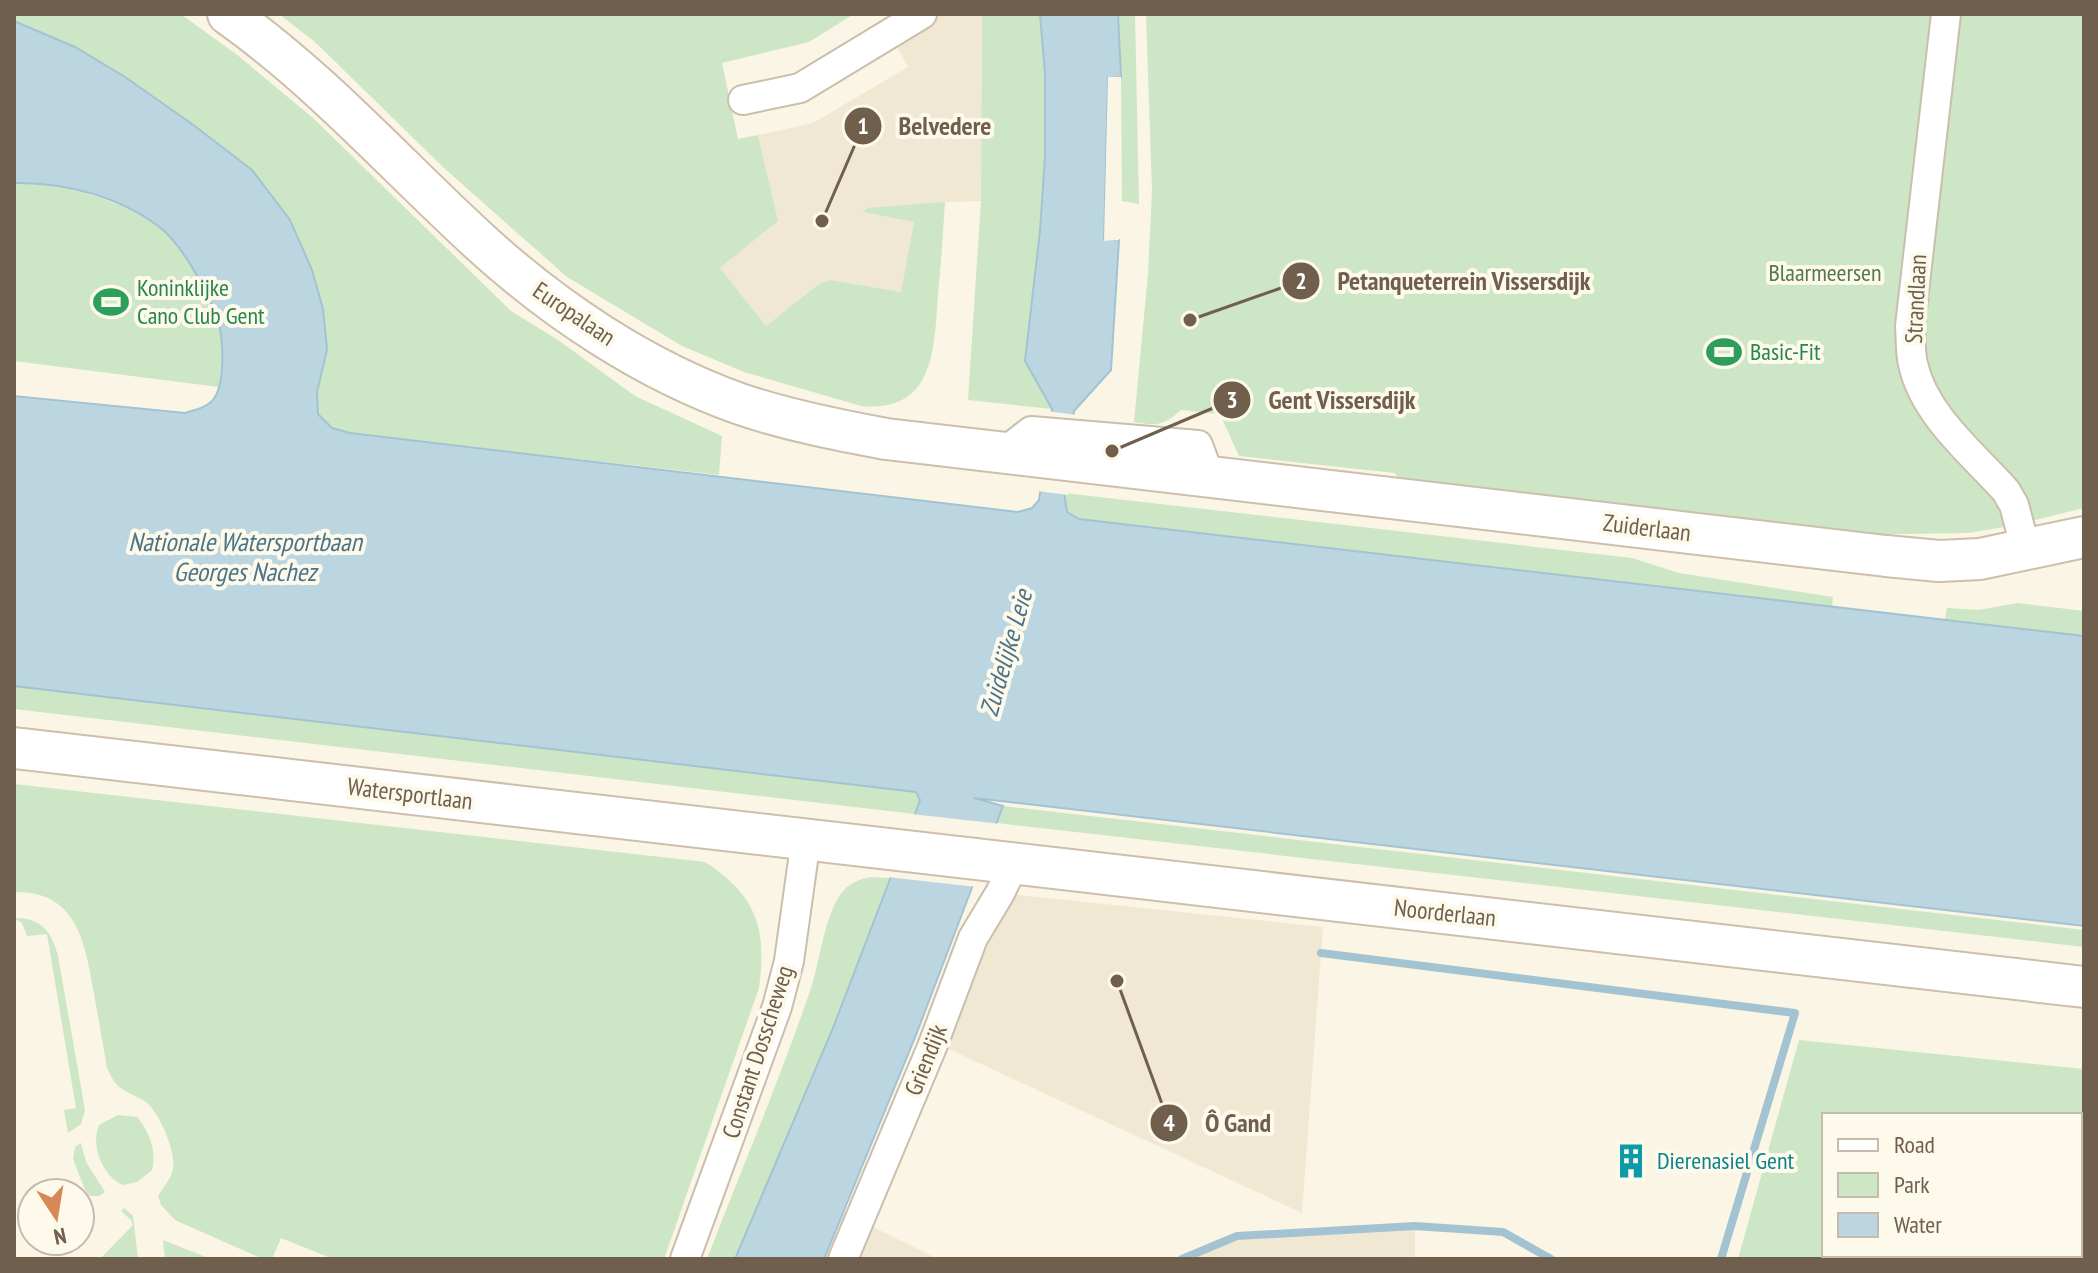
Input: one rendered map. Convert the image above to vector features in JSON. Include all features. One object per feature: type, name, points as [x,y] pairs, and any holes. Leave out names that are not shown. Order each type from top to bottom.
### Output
[{"type":"street","name":"Europalaan","points":[[228,14],[265,40],[326,94],[526,282],[572,316],[634,354],[740,404],[815,424],[886,439],[1021,447]]},
{"type":"street","points":[[743,100],[800,88],[922,14]]},
{"type":"street","name":"Strandlaan","points":[[1946,14],[1910,326],[1913,364],[1923,392],[1937,415],[2006,491],[2014,505],[2026,550]]},
{"type":"street","name":"Zuiderlaan","points":[[1021,447],[1087,450],[1209,475],[1939,561],[1980,559],[2084,537]]},
{"type":"street","name":"Watersportlaan","points":[[14,748],[806,839]]},
{"type":"street","name":"Noorderlaan","points":[[806,839],[2084,987]]},
{"type":"street","name":"Constant Dosscheweg","points":[[685,1259],[777,1007],[789,961],[806,839]]},
{"type":"street","name":"Griendijk","points":[[843,1259],[932,1047],[973,938],[1000,893],[1007,863]]},
{"type":"shaded area","points":[[922,14],[982,14],[981,201],[863,212],[914,222],[901,292],[831,280],[820,283],[766,326],[720,268],[778,221],[758,135],[813,123],[908,67],[890,33]]},
{"type":"shaded area","points":[[1010,894],[1323,927],[1302,1213],[938,1044],[975,946]]},
{"type":"shaded area","points":[[844,1211],[877,1229],[938,1259],[824,1259]]},
{"type":"shaded area","points":[[1415,1226],[1415,1259],[1182,1259],[1237,1236]]},
{"type":"green space","points":[[14,14],[180,14],[236,54],[313,118],[511,311],[558,340],[635,396],[722,436],[719,475],[350,433],[332,428],[318,414],[317,392],[326,350],[323,309],[75,47],[14,21]]},
{"type":"green space","points":[[279,14],[854,14],[809,42],[722,63],[738,139],[758,135],[778,221],[720,268],[766,326],[820,283],[831,280],[901,292],[914,222],[863,212],[867,208],[945,202],[935,336],[926,373],[917,388],[904,399],[885,405],[861,406],[744,372],[682,346],[567,277],[443,167],[315,42]]},
{"type":"green space","points":[[982,14],[1040,14],[1045,74],[1045,156],[1025,361],[1052,409],[968,400],[981,201]]},
{"type":"green space","points":[[1118,14],[1135,14],[1139,204],[1122,201]]},
{"type":"green space","name":"Blaarmeersen","points":[[1146,14],[2084,14],[2084,508],[1968,533],[1831,535],[1403,485],[1395,473],[1239,456],[1220,414],[1181,410],[1159,424],[1134,422],[1148,274],[1152,191]]},
{"type":"green space","name":"Koninklijke Cano Club Gent","points":[[43,182],[121,205],[150,220],[171,238],[196,274],[219,325],[222,356],[219,387],[14,361],[14,183]]},
{"type":"green space","points":[[1064,493],[1632,558],[1679,573],[1833,597],[1832,607],[1079,519],[1066,512]]},
{"type":"green space","points":[[2018,603],[2084,611],[2084,636],[1945,619],[1947,608],[1978,610]]},
{"type":"green space","points":[[14,686],[915,792],[920,799],[915,814],[14,709]]},
{"type":"green space","points":[[14,784],[705,862],[723,875],[747,901],[754,915],[761,948],[759,988],[664,1259],[333,1259],[281,1238],[272,1259],[263,1259],[175,1220],[161,1205],[158,1196],[172,1172],[169,1141],[149,1105],[118,1085],[107,1068],[87,956],[75,923],[52,900],[14,892]]},
{"type":"green space","points":[[1003,806],[2084,930],[2084,947],[997,823]]},
{"type":"green space","points":[[871,877],[891,878],[833,1028],[735,1259],[707,1259],[797,1028],[813,983],[834,904],[850,885]]},
{"type":"green space","points":[[14,918],[31,920],[44,928],[49,933],[58,956],[85,1110],[81,1124],[68,1133],[64,1110],[76,1108],[47,934],[27,936],[22,923]]},
{"type":"green space","points":[[1799,1040],[2084,1069],[2084,1259],[1738,1259]]},
{"type":"green space","points":[[118,1115],[137,1117],[153,1149],[152,1170],[137,1182],[123,1185],[104,1168],[96,1142],[99,1125]]},
{"type":"green space","points":[[81,1143],[86,1162],[96,1177],[80,1177],[73,1159],[75,1147]]},
{"type":"green space","points":[[96,1178],[105,1192],[96,1196]]},
{"type":"green space","points":[[124,1208],[133,1216],[138,1259],[100,1259],[133,1225],[121,1211]]},
{"type":"green space","points":[[163,1240],[211,1259],[165,1259]]},
{"type":"water","name":"Nationale Watersportbaan Georges Nachez","points":[[1040,14],[1118,14],[1121,77],[1108,78],[1104,240],[1119,240],[1111,370],[1074,411],[1064,493],[1067,512],[1079,519],[2084,636],[2084,926],[974,798],[1003,806],[916,1035],[824,1259],[735,1259],[833,1028],[920,800],[916,792],[14,686],[14,396],[185,413],[203,407],[216,394],[220,385],[222,342],[210,300],[188,261],[163,230],[130,209],[92,194],[53,185],[14,183],[14,21],[75,47],[125,77],[252,170],[290,220],[312,270],[323,309],[327,350],[317,392],[318,414],[332,428],[350,433],[1018,512],[1032,508],[1039,500],[1052,409],[1025,361],[1045,156],[1045,74]]},
{"type":"pier","points":[[1108,77],[1121,77],[1121,81],[1112,81],[1108,237],[1119,236],[1119,240],[1104,241]]},
{"type":"pier","points":[[1047,411],[1077,415],[1068,495],[1037,491]]},
{"type":"pier","points":[[911,814],[1001,824],[977,887],[887,877]]},
{"type":"waterway","points":[[1321,953],[1795,1013],[1721,1259]]},
{"type":"waterway","points":[[1182,1259],[1237,1236],[1415,1226],[1503,1232],[1551,1259]]},
{"type":"place","name":"Belvedere","points":[[822,221]]},
{"type":"place","name":"Koninklijke Cano Club Gent","points":[[111,302]]},
{"type":"place","name":"Petanqueterrein Vissersdijk","points":[[1190,320]]},
{"type":"place","name":"Basic-Fit","points":[[1724,352]]},
{"type":"place","name":"Gent Vissersdijk","points":[[1112,451]]},
{"type":"place","name":"Ô Gand","points":[[1117,981]]},
{"type":"place","name":"Dierenasiel Gent","points":[[1631,1161]]},
{"type":"water label","name":"Zuidelijke Leie","points":[[1006,653]]}]
